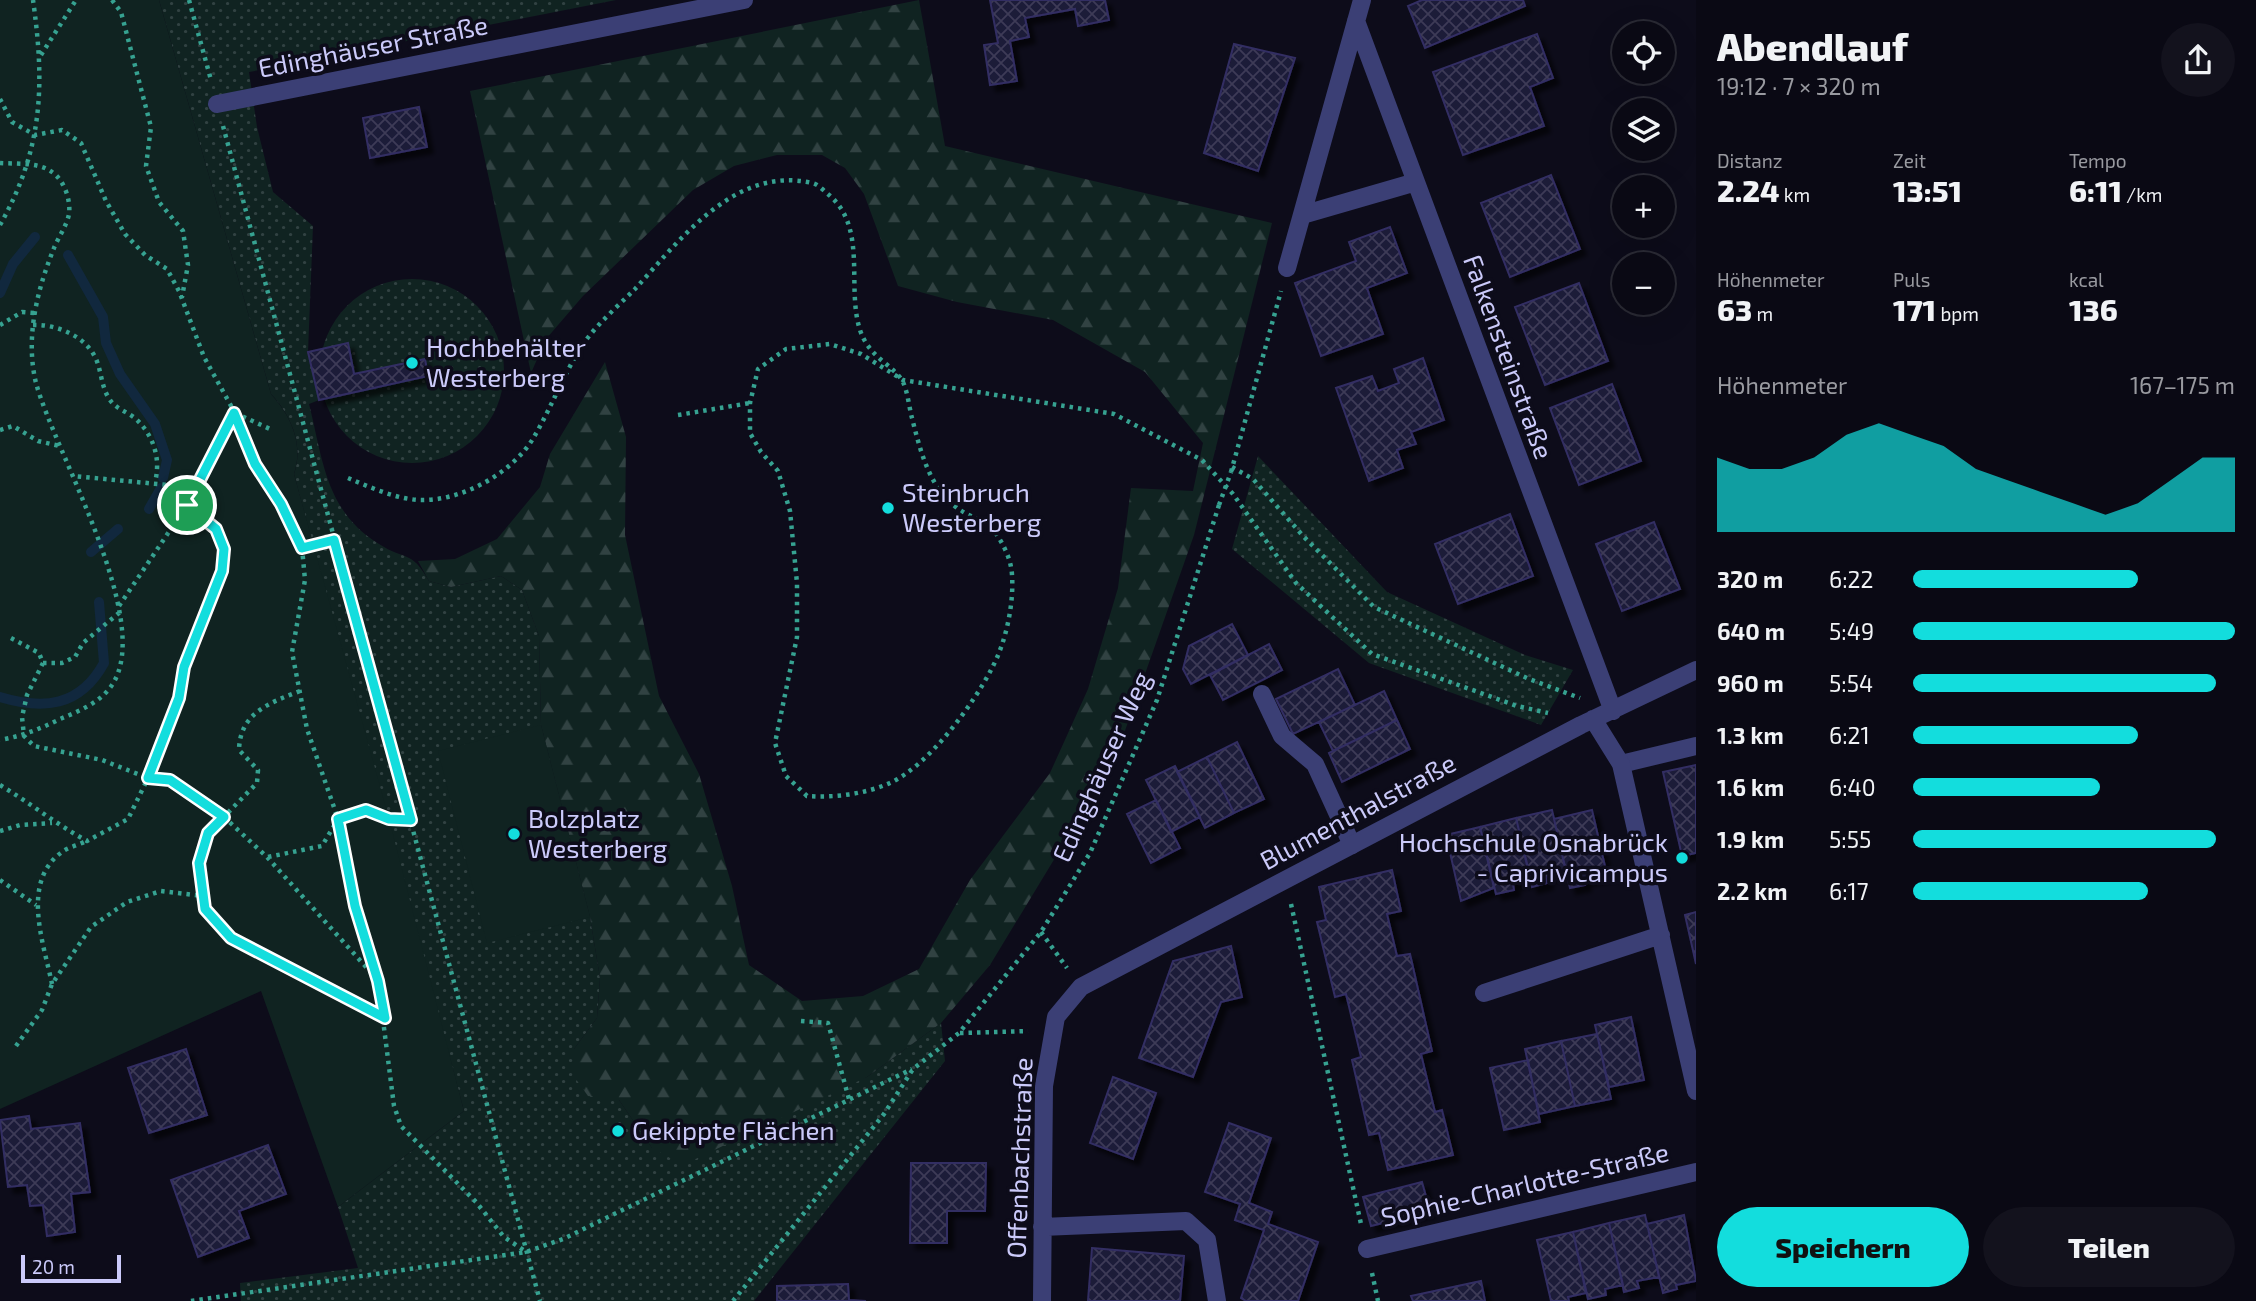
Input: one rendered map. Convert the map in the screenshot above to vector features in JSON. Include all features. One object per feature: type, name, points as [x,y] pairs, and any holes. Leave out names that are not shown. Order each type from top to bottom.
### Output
[{"type":"street","name":"Edinghäuser Straße","points":[[217,104],[744,0]]},
{"type":"street","points":[[1287,268],[1362,0]]},
{"type":"street","name":"Falkensteinstraße","points":[[1356,21],[1613,710]]},
{"type":"street","points":[[1302,215],[1416,182]]},
{"type":"street","name":"Blumenthalstraße","points":[[1054,1023],[1081,986],[1587,722],[1696,670]]},
{"type":"street","points":[[1262,694],[1282,736],[1315,764],[1352,845]]},
{"type":"street","points":[[1587,722],[1620,764],[1696,1091]]},
{"type":"street","points":[[1620,764],[1696,746]]},
{"type":"street","points":[[1484,993],[1661,935]]},
{"type":"street","name":"Offenbachstraße","points":[[1042,1301],[1044,1086],[1054,1023]]},
{"type":"street","name":"Sophie-Charlotte-Straße","points":[[1367,1249],[1696,1172]]},
{"type":"street","points":[[1042,1227],[1186,1221],[1207,1241],[1217,1301]]},
{"type":"path","points":[[0,225],[29,165],[35,135],[41,55],[33,0]]},
{"type":"path","points":[[41,55],[75,0]]},
{"type":"path","points":[[112,0],[121,12],[151,127],[146,166],[159,202],[183,231],[188,265],[182,298]]},
{"type":"path","points":[[189,0],[540,1301]]},
{"type":"path","points":[[0,99],[12,122],[35,135],[62,130],[81,143],[106,201],[125,234],[145,255],[167,269],[182,298],[204,357],[234,413],[255,464],[281,504],[302,548],[305,580],[292,652],[307,729],[338,819],[355,906],[378,981],[385,1018],[394,1106],[401,1126],[477,1202],[504,1237],[526,1252]]},
{"type":"path","points":[[0,163],[29,165],[52,171],[65,187],[69,214],[53,250],[34,313],[32,355],[37,384],[120,609],[124,634],[122,662],[112,685],[92,705],[24,736],[0,740]]},
{"type":"path","points":[[348,478],[381,492],[419,500],[461,494],[502,471],[533,439],[583,344],[707,212],[742,191],[778,181],[814,183],[837,202],[850,230],[855,262],[854,300],[861,332],[875,356],[902,380],[918,441],[946,502],[966,516],[988,522],[1002,542],[1012,573],[1010,615],[993,667],[956,721],[927,756],[891,782],[834,797],[807,796],[786,776],[775,743],[797,637],[797,583],[790,511],[778,471],[761,452],[750,433],[750,402],[758,369],[786,349],[830,344],[862,354],[902,380],[1114,414],[1202,460],[1233,494],[1296,583],[1372,654],[1517,706],[1587,722]]},
{"type":"path","name":"Edinghäuser Weg","points":[[733,1301],[884,1114],[913,1069],[959,1033],[1041,932],[1090,853],[1157,700],[1231,469],[1287,268]]},
{"type":"path","points":[[0,325],[22,312],[34,313]]},
{"type":"path","points":[[33,325],[56,327],[84,342],[96,359],[102,385],[111,403],[136,419],[153,442],[159,467],[155,482]]},
{"type":"path","points":[[678,415],[750,402]]},
{"type":"path","points":[[234,413],[270,429]]},
{"type":"path","points":[[43,663],[62,663],[75,657],[83,643],[120,609],[187,505],[234,413]]},
{"type":"path","points":[[0,430],[13,426],[38,441],[61,446]]},
{"type":"path","points":[[1231,469],[1253,478],[1304,537],[1374,607],[1529,679],[1613,710]]},
{"type":"path","points":[[52,984],[36,905],[45,869],[62,852],[128,819],[148,778],[179,698],[184,667],[222,571],[224,549],[216,529],[168,485],[155,482],[133,484],[72,476]]},
{"type":"path","points":[[302,548],[334,540]]},
{"type":"path","points":[[11,638],[39,653],[43,663],[27,695],[22,718],[24,736],[34,746],[102,760],[148,778],[170,780],[224,817],[267,857],[378,981]]},
{"type":"path","points":[[300,691],[261,708],[248,718],[239,736],[239,750],[258,770],[257,783],[208,833],[199,863],[205,909],[231,938],[385,1018]]},
{"type":"path","points":[[0,785],[33,804],[53,822],[87,841]]},
{"type":"path","points":[[267,857],[322,846],[338,819],[366,810],[389,819],[411,820]]},
{"type":"path","points":[[0,831],[20,825],[53,822]]},
{"type":"path","points":[[1286,879],[1378,1301]]},
{"type":"path","points":[[0,880],[36,905]]},
{"type":"path","points":[[16,1046],[42,1010],[52,984],[91,927],[127,902],[161,891],[203,896]]},
{"type":"path","points":[[1041,932],[1081,986]]},
{"type":"path","points":[[801,1021],[828,1023],[849,1099]]},
{"type":"path","points":[[959,1033],[1054,1023]]},
{"type":"path","points":[[191,1301],[526,1252],[563,1239],[913,1069]]},
{"type":"green space","points":[[0,0],[159,0],[271,394],[294,431],[297,463],[294,474],[389,819],[464,1111],[338,1207],[261,991],[0,1109]]},
{"type":"green space","points":[[159,0],[616,0],[249,72],[257,127],[273,192],[313,226],[308,352],[319,400],[309,404],[323,464],[337,500],[361,531],[379,544],[412,560],[429,581],[451,587],[501,576],[522,590],[539,636],[541,725],[590,917],[600,978],[597,1018],[574,1049],[619,1100],[652,1148],[867,1077],[941,1023],[945,1061],[754,1301],[241,1301],[240,1283],[358,1268],[338,1207],[464,1111],[294,474],[297,452],[294,431],[271,394]]},
{"type":"green space","points":[[919,0],[945,146],[1272,223],[1194,535],[1115,759],[990,965],[941,1023],[867,1077],[683,1165],[652,1148],[619,1100],[588,1096],[573,1075],[574,1049],[597,1018],[600,978],[590,917],[541,725],[539,636],[522,590],[501,576],[451,587],[429,581],[418,561],[455,559],[497,539],[540,487],[550,454],[605,362],[626,437],[625,535],[659,696],[699,774],[732,886],[749,965],[802,1001],[863,996],[919,969],[970,880],[1050,773],[1088,689],[1118,588],[1131,488],[1193,491],[1203,443],[1145,372],[1053,320],[957,302],[898,286],[864,194],[845,168],[822,155],[777,155],[734,166],[693,190],[583,296],[546,339],[531,373],[470,91]]},
{"type":"green space","name":"Hochbehälter Westerberg","points":[[412,279],[447,286],[477,306],[497,336],[504,371],[497,406],[477,436],[447,456],[412,463],[377,456],[347,436],[327,406],[320,371],[327,336],[347,306],[377,286]]},
{"type":"green space","points":[[1258,456],[1387,592],[1525,655],[1573,670],[1541,725],[1369,663],[1232,549]]},
{"type":"green space","name":"Bolzplatz Westerberg","points":[[541,725],[590,917],[487,943],[438,751]]},
{"type":"building","points":[[990,0],[1105,0],[1109,20],[1078,26],[1075,9],[1025,18],[1029,37],[1010,41],[1017,81],[990,85],[984,45],[998,43]]},
{"type":"building","points":[[1422,0],[1523,0],[1525,6],[1425,48],[1408,6]]},
{"type":"building","points":[[1537,34],[1553,78],[1530,87],[1544,126],[1463,155],[1433,72]]},
{"type":"building","points":[[1234,44],[1295,58],[1258,171],[1204,153]]},
{"type":"building","points":[[419,107],[427,147],[370,158],[363,118]]},
{"type":"building","points":[[1551,175],[1580,249],[1510,277],[1481,203]]},
{"type":"building","points":[[1390,227],[1407,273],[1367,288],[1383,334],[1321,356],[1295,283],[1356,261],[1349,242]]},
{"type":"building","points":[[1579,283],[1608,361],[1545,385],[1515,307]]},
{"type":"building","points":[[348,343],[354,374],[425,359],[428,376],[319,400],[308,352]]},
{"type":"building","points":[[1423,358],[1444,420],[1411,432],[1416,444],[1397,450],[1403,468],[1369,481],[1336,388],[1372,376],[1378,391],[1399,383],[1394,369]]},
{"type":"building","points":[[1612,384],[1641,461],[1579,485],[1550,408]]},
{"type":"building","points":[[1510,514],[1533,576],[1458,604],[1435,544]]},
{"type":"building","points":[[1654,522],[1680,589],[1622,611],[1596,544]]},
{"type":"building","points":[[1232,624],[1248,655],[1191,684],[1183,669],[1189,646]]},
{"type":"building","points":[[1269,644],[1282,670],[1223,700],[1210,675]]},
{"type":"building","points":[[1338,669],[1355,705],[1293,734],[1276,699]]},
{"type":"building","points":[[1384,691],[1397,720],[1333,751],[1319,722]]},
{"type":"building","points":[[1397,720],[1410,749],[1342,782],[1329,753]]},
{"type":"building","points":[[1237,742],[1264,799],[1234,813],[1207,757]]},
{"type":"building","points":[[1207,757],[1234,813],[1205,828],[1177,772]]},
{"type":"building","points":[[1696,765],[1696,853],[1682,856],[1663,772]]},
{"type":"building","points":[[1175,766],[1200,817],[1171,832],[1146,780]]},
{"type":"building","points":[[1156,800],[1180,848],[1151,863],[1127,814]]},
{"type":"building","points":[[1552,810],[1566,872],[1546,877],[1547,883],[1532,887],[1516,818]]},
{"type":"building","points":[[1592,810],[1607,875],[1584,880],[1585,885],[1570,888],[1554,819]]},
{"type":"building","points":[[1516,818],[1531,880],[1513,884],[1514,890],[1496,894],[1480,827]]},
{"type":"building","points":[[1480,827],[1494,888],[1461,901],[1446,835]]},
{"type":"building","points":[[1392,870],[1401,911],[1387,914],[1397,956],[1410,954],[1432,1051],[1421,1054],[1435,1112],[1442,1110],[1453,1155],[1388,1170],[1379,1133],[1369,1135],[1352,1060],[1361,1057],[1346,994],[1335,997],[1317,922],[1326,920],[1319,887]]},
{"type":"building","points":[[1696,912],[1696,964],[1685,915]]},
{"type":"building","points":[[1231,946],[1242,997],[1221,1002],[1193,1077],[1139,1058],[1173,961]]},
{"type":"building","points":[[1631,1017],[1644,1080],[1609,1087],[1595,1025]]},
{"type":"building","points":[[1597,1034],[1611,1099],[1575,1106],[1561,1041]]},
{"type":"building","points":[[1561,1041],[1575,1106],[1539,1114],[1525,1049]]},
{"type":"building","points":[[186,1049],[207,1115],[149,1133],[128,1068]]},
{"type":"building","points":[[1528,1060],[1540,1122],[1504,1130],[1490,1068]]},
{"type":"building","points":[[1113,1077],[1156,1093],[1133,1159],[1090,1143]]},
{"type":"building","points":[[29,1116],[31,1129],[80,1123],[90,1192],[71,1194],[75,1232],[47,1236],[43,1205],[30,1206],[27,1185],[8,1187],[0,1120]]},
{"type":"building","points":[[1229,1123],[1271,1138],[1249,1203],[1272,1212],[1268,1224],[1318,1242],[1298,1301],[1246,1301],[1241,1298],[1264,1230],[1235,1220],[1240,1204],[1205,1192]]},
{"type":"building","points":[[268,1145],[286,1194],[239,1211],[249,1238],[198,1257],[171,1180]]},
{"type":"building","points":[[911,1163],[986,1163],[985,1211],[947,1211],[947,1243],[910,1243]]},
{"type":"building","points":[[1422,1182],[1430,1211],[1371,1226],[1363,1197]]},
{"type":"building","points":[[1645,1215],[1659,1277],[1637,1281],[1639,1288],[1624,1292],[1609,1223]]},
{"type":"building","points":[[1684,1215],[1696,1281],[1676,1285],[1677,1289],[1663,1293],[1647,1224]]},
{"type":"building","points":[[1609,1223],[1623,1285],[1605,1289],[1606,1295],[1588,1299],[1573,1232]]},
{"type":"building","points":[[1573,1232],[1586,1293],[1568,1297],[1569,1301],[1551,1301],[1537,1240]]},
{"type":"building","points":[[1092,1248],[1184,1256],[1180,1301],[1088,1301]]},
{"type":"building","points":[[1481,1281],[1485,1301],[1413,1301],[1411,1296]]},
{"type":"building","points":[[848,1284],[849,1300],[866,1301],[777,1301],[777,1286]]},
{"type":"waterway","points":[[0,293],[13,264],[35,237]]},
{"type":"waterway","points":[[68,255],[103,317],[106,343],[120,374],[155,424],[167,460],[163,478]]},
{"type":"waterway","points":[[149,509],[161,488]]},
{"type":"waterway","points":[[91,552],[118,529]]},
{"type":"waterway","points":[[0,697],[45,704],[72,697],[84,689],[104,663],[99,602]]},
{"type":"place","name":"Hochbehälter Westerberg","points":[[412,363]]},
{"type":"place","name":"Steinbruch Westerberg","points":[[888,508]]},
{"type":"place","name":"Bolzplatz Westerberg","points":[[514,834]]},
{"type":"place","name":"Hochschule Osnabrück - Caprivicampus","points":[[1682,858]]},
{"type":"place","name":"Gekippte Flächen","points":[[618,1131]]},
{"type":"route","points":[[234,413],[255,464],[295,529],[302,548],[334,540],[411,820],[389,819],[366,810],[338,819],[355,906],[378,981],[385,1018],[231,938],[205,909],[199,863],[208,833],[224,817],[170,780],[148,778],[163,746],[179,698],[184,667],[195,636],[222,571],[224,549],[216,529],[187,505],[234,413]]}]
